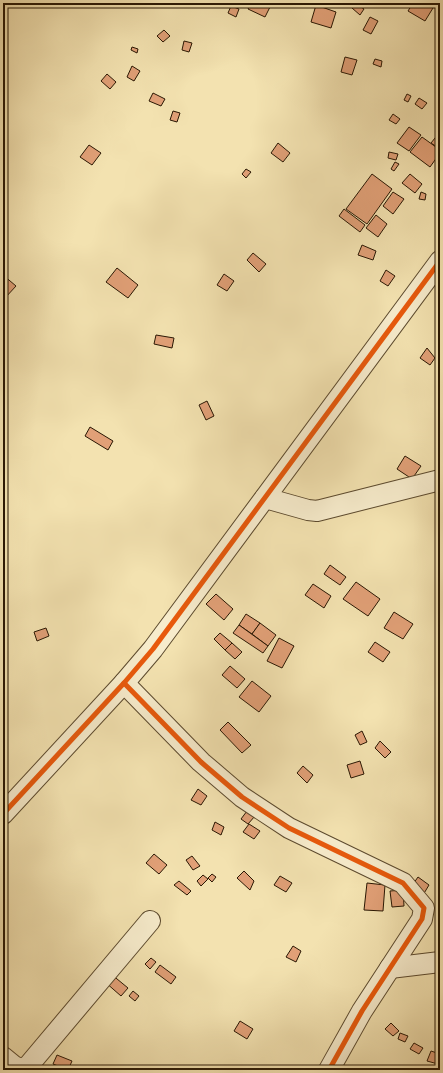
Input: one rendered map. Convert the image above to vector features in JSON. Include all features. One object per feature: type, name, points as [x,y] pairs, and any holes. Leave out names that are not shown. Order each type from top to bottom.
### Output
[{"type":"street","points":[[3,814],[124,683],[153,649],[440,260]]},
{"type":"street","points":[[265,498],[308,510],[317,511],[440,480]]},
{"type":"street","points":[[124,683],[201,762],[242,797],[289,828],[403,883],[424,908],[422,919],[362,1011],[329,1070]]},
{"type":"street","points":[[3,1057],[14,1066],[21,1069],[28,1066],[150,921]]},
{"type":"street","points":[[390,968],[440,962]]},
{"type":"building","points":[[251,3],[267,3],[271,5],[265,17],[248,9]]},
{"type":"building","points":[[355,3],[364,9],[360,15],[352,8]]},
{"type":"building","points":[[413,3],[425,3],[433,8],[425,21],[408,11]]},
{"type":"building","points":[[316,5],[336,12],[331,28],[311,22]]},
{"type":"building","points":[[231,6],[239,9],[236,17],[228,13]]},
{"type":"building","points":[[370,17],[378,21],[371,34],[363,30]]},
{"type":"building","points":[[164,30],[170,36],[163,42],[157,36]]},
{"type":"building","points":[[184,41],[192,43],[189,52],[182,50]]},
{"type":"building","points":[[132,47],[138,49],[137,53],[131,50]]},
{"type":"building","points":[[345,57],[357,60],[352,75],[341,72]]},
{"type":"building","points":[[375,59],[382,61],[381,67],[373,64]]},
{"type":"building","points":[[132,66],[140,71],[134,81],[127,77]]},
{"type":"building","points":[[107,74],[116,82],[110,89],[101,81]]},
{"type":"building","points":[[153,93],[165,99],[161,106],[149,101]]},
{"type":"building","points":[[407,94],[411,96],[408,102],[404,100]]},
{"type":"building","points":[[419,98],[427,103],[422,109],[415,104]]},
{"type":"building","points":[[173,111],[180,113],[177,122],[170,120]]},
{"type":"building","points":[[393,114],[400,119],[396,124],[389,120]]},
{"type":"building","points":[[409,127],[421,135],[409,151],[397,143]]},
{"type":"building","points":[[439,133],[440,134],[440,149],[431,143]]},
{"type":"building","points":[[422,137],[440,150],[440,153],[430,167],[410,152]]},
{"type":"building","points":[[278,143],[290,153],[283,162],[271,153]]},
{"type":"building","points":[[89,145],[101,153],[92,165],[80,157]]},
{"type":"building","points":[[389,152],[398,154],[396,160],[388,158]]},
{"type":"building","points":[[395,162],[399,164],[394,171],[391,169]]},
{"type":"building","points":[[246,169],[251,172],[246,178],[242,174]]},
{"type":"building","points":[[372,174],[392,189],[367,224],[346,209]]},
{"type":"building","points":[[410,174],[422,184],[415,193],[402,183]]},
{"type":"building","points":[[393,192],[404,199],[393,214],[383,206]]},
{"type":"building","points":[[421,192],[426,194],[425,200],[419,199]]},
{"type":"building","points":[[344,209],[365,225],[360,232],[339,216]]},
{"type":"building","points":[[376,215],[387,224],[378,237],[366,228]]},
{"type":"building","points":[[362,245],[376,251],[373,260],[358,255]]},
{"type":"building","points":[[253,253],[266,264],[259,272],[247,260]]},
{"type":"building","points":[[117,268],[138,285],[128,298],[106,282]]},
{"type":"building","points":[[386,270],[395,276],[388,286],[380,281]]},
{"type":"building","points":[[224,274],[234,281],[227,291],[217,285]]},
{"type":"building","points":[[3,275],[16,286],[5,298],[3,296]]},
{"type":"building","points":[[156,335],[174,338],[172,348],[154,344]]},
{"type":"building","points":[[427,348],[435,358],[430,365],[420,358]]},
{"type":"building","points":[[207,401],[214,416],[206,420],[199,405]]},
{"type":"building","points":[[90,427],[113,441],[108,450],[85,436]]},
{"type":"building","points":[[405,456],[421,466],[412,479],[397,469]]},
{"type":"building","points":[[330,565],[346,577],[340,585],[324,574]]},
{"type":"building","points":[[356,582],[380,599],[368,616],[343,599]]},
{"type":"building","points":[[313,584],[331,596],[324,608],[305,595]]},
{"type":"building","points":[[216,594],[233,609],[224,620],[206,604]]},
{"type":"building","points":[[394,612],[413,624],[403,639],[384,628]]},
{"type":"building","points":[[246,614],[260,623],[252,634],[239,625]]},
{"type":"building","points":[[260,623],[276,635],[268,646],[252,634]]},
{"type":"building","points":[[239,625],[268,646],[263,653],[233,633]]},
{"type":"building","points":[[46,628],[49,636],[37,641],[34,632]]},
{"type":"building","points":[[220,633],[232,643],[225,650],[214,639]]},
{"type":"building","points":[[279,638],[294,646],[282,668],[267,661]]},
{"type":"building","points":[[375,642],[390,652],[383,662],[368,652]]},
{"type":"building","points":[[232,643],[242,652],[235,659],[225,650]]},
{"type":"building","points":[[230,666],[245,679],[237,688],[222,675]]},
{"type":"building","points":[[252,681],[271,696],[259,712],[239,697]]},
{"type":"building","points":[[228,722],[251,745],[242,753],[220,730]]},
{"type":"building","points":[[362,731],[367,742],[360,745],[355,735]]},
{"type":"building","points":[[380,741],[391,752],[385,758],[375,748]]},
{"type":"building","points":[[360,761],[364,774],[351,778],[347,765]]},
{"type":"building","points":[[303,766],[313,775],[307,783],[297,773]]},
{"type":"building","points":[[198,789],[207,796],[201,805],[191,800]]},
{"type":"building","points":[[247,811],[255,816],[248,824],[241,819]]},
{"type":"building","points":[[215,822],[224,827],[221,835],[212,830]]},
{"type":"building","points":[[249,824],[260,831],[254,839],[243,832]]},
{"type":"building","points":[[154,854],[167,865],[159,874],[146,863]]},
{"type":"building","points":[[192,856],[200,866],[193,870],[186,860]]},
{"type":"building","points":[[244,871],[254,881],[250,890],[237,878]]},
{"type":"building","points":[[212,874],[216,877],[212,882],[208,878]]},
{"type":"building","points":[[203,875],[208,879],[201,886],[197,881]]},
{"type":"building","points":[[280,876],[292,883],[286,892],[274,885]]},
{"type":"building","points":[[418,877],[429,885],[423,895],[411,887]]},
{"type":"building","points":[[179,881],[191,891],[187,895],[174,885]]},
{"type":"building","points":[[367,883],[385,885],[383,911],[364,910]]},
{"type":"building","points":[[403,890],[404,906],[392,907],[390,891]]},
{"type":"building","points":[[293,946],[301,951],[296,962],[286,957]]},
{"type":"building","points":[[151,958],[156,962],[150,969],[145,964]]},
{"type":"building","points":[[160,965],[176,977],[171,984],[155,972]]},
{"type":"building","points":[[111,974],[128,988],[121,996],[105,982]]},
{"type":"building","points":[[133,991],[139,996],[135,1001],[129,996]]},
{"type":"building","points":[[240,1021],[253,1029],[247,1039],[234,1031]]},
{"type":"building","points":[[391,1023],[399,1031],[393,1036],[385,1029]]},
{"type":"building","points":[[400,1033],[408,1036],[405,1042],[398,1039]]},
{"type":"building","points":[[414,1043],[423,1048],[419,1054],[410,1049]]},
{"type":"building","points":[[431,1051],[440,1054],[438,1064],[427,1061]]},
{"type":"building","points":[[57,1055],[72,1061],[68,1070],[53,1064]]},
{"type":"cycle path","points":[[3,814],[124,683],[153,649],[440,261]]},
{"type":"cycle path","points":[[124,683],[201,762],[242,797],[289,828],[403,883],[424,908],[422,919],[362,1011],[329,1070]]}]
